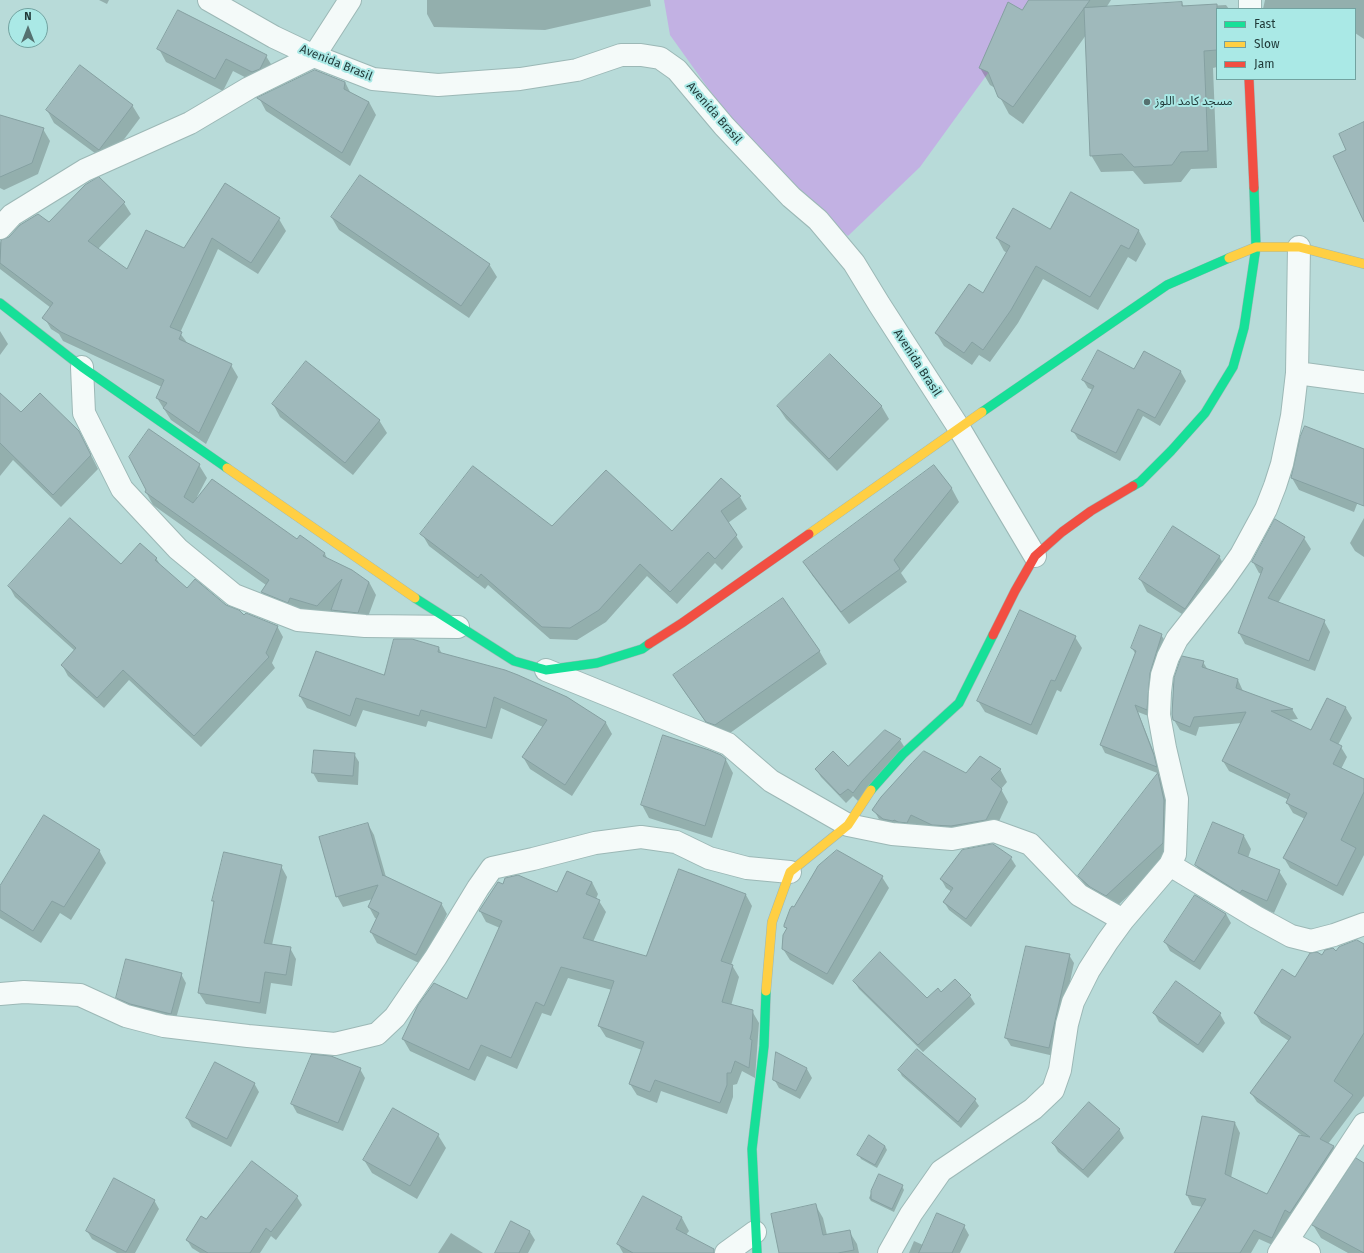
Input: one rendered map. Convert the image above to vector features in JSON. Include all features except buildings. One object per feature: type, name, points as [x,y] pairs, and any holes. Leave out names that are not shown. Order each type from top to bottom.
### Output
[{"type":"main road","points":[[756,1243],[752,1149],[764,1046],[766,992],[772,922],[790,872],[848,825],[871,789],[903,754],[959,703],[1015,591],[1035,556],[1062,532],[1091,511],[1140,482],[1171,451],[1205,413],[1233,367],[1244,328],[1256,247],[1249,80]]},
{"type":"main road","points":[[0,303],[82,367],[429,608],[514,662],[546,670],[597,663],[642,649],[682,623],[959,428],[1167,285],[1256,247],[1299,247],[1364,264]]},
{"type":"street","name":"Avenida Brasil","points":[[209,0],[274,37],[314,56],[373,79],[438,85],[520,79],[577,70],[621,55],[641,55],[660,58],[677,70],[724,126],[791,197],[818,220],[854,263],[959,428],[1035,556]]},
{"type":"street","points":[[0,228],[12,215],[85,170],[190,123],[249,88],[314,56],[350,0]]},
{"type":"street","points":[[889,1253],[911,1214],[941,1171],[1033,1108],[1053,1090],[1060,1070],[1067,1024],[1073,1002],[1089,970],[1123,920],[1170,865],[1175,854],[1177,799],[1159,715],[1162,675],[1168,657],[1178,639],[1242,555],[1276,486],[1292,416],[1297,373],[1299,247]]},
{"type":"street","points":[[82,367],[84,413],[122,489],[178,549],[234,595],[298,620],[365,626],[458,627]]},
{"type":"street","points":[[1297,373],[1364,382]]},
{"type":"street","points":[[546,670],[728,744],[771,781],[848,825],[892,834],[952,839],[994,831],[1030,844],[1079,894],[1123,920]]},
{"type":"street","points":[[0,994],[24,992],[80,995],[126,1016],[164,1026],[335,1044],[377,1034],[395,1017],[436,957],[492,868],[596,843],[641,837],[676,842],[709,858],[747,868],[790,872]]},
{"type":"street","points":[[1170,865],[1256,917],[1291,936],[1311,941],[1334,935],[1364,924]]},
{"type":"street","points":[[1309,1253],[1283,1247],[1363,1127]]},
{"type":"street","points":[[726,1253],[756,1243]]},
{"type":"shaded area","points":[[664,0],[1041,0],[920,167],[848,236],[768,172],[670,35]]},
{"type":"traffic: fast","points":[[1133,486],[1140,482],[1171,451],[1205,413],[1233,367],[1244,328],[1256,247],[1254,188]]},
{"type":"traffic: fast","points":[[982,412],[1167,285],[1229,258]]},
{"type":"traffic: fast","points":[[0,303],[82,367],[227,468]]},
{"type":"traffic: fast","points":[[415,598],[514,661],[546,670],[597,663],[642,649],[649,644]]},
{"type":"traffic: fast","points":[[871,790],[903,754],[959,703],[993,635]]},
{"type":"traffic: fast","points":[[757,1253],[752,1149],[764,1046],[766,991]]},
{"type":"traffic: slow","points":[[1229,258],[1256,247],[1299,247],[1364,264]]},
{"type":"traffic: slow","points":[[809,534],[982,412]]},
{"type":"traffic: slow","points":[[227,468],[415,598]]},
{"type":"traffic: slow","points":[[766,991],[772,922],[790,872],[848,825],[871,790]]},
{"type":"traffic: jam","points":[[1249,80],[1254,188]]},
{"type":"traffic: jam","points":[[993,635],[1015,591],[1035,556],[1062,532],[1091,511],[1133,486]]},
{"type":"traffic: jam","points":[[649,644],[682,623],[809,534]]},
{"type":"place","name":"مسجد كامد اللوز","points":[[1147,102]]}]
